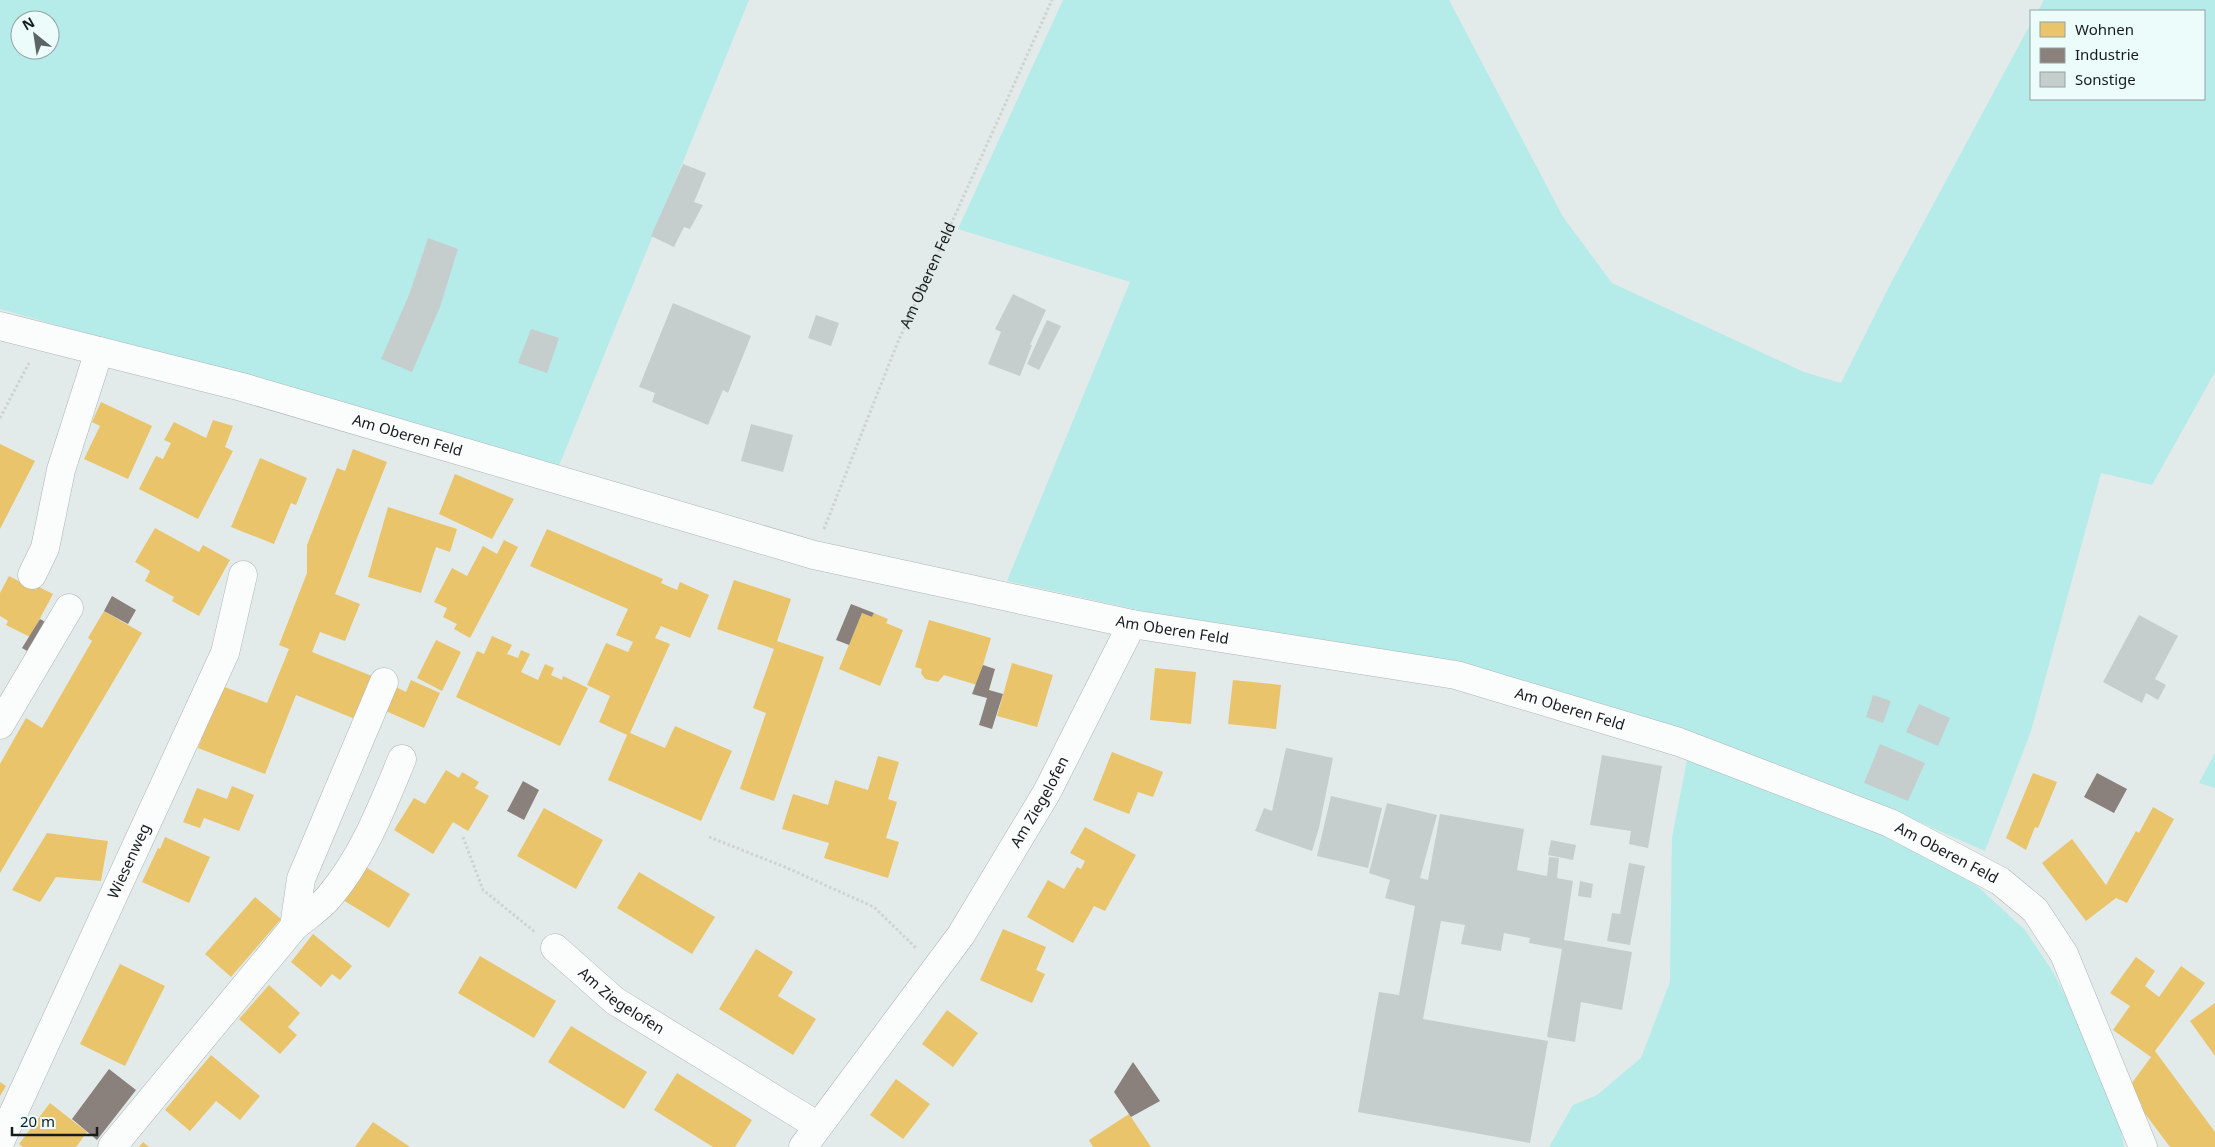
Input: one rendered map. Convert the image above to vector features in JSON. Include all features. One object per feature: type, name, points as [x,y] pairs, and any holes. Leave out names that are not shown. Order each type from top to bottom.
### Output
[{"type":"street","name":"Am Oberen Feld","points":[[0,326],[242,387],[814,555],[1132,624],[1456,675],[1679,742],[1890,823],[2000,881],[2035,910],[2064,954],[2142,1146]]},
{"type":"street","points":[[32,575],[45,548],[61,470],[99,351]]},
{"type":"street","name":"Wiesenweg","points":[[0,1142],[225,652],[243,574]]},
{"type":"street","points":[[0,725],[69,608]]},
{"type":"street","name":"Am Ziegelofen","points":[[555,948],[615,1001],[810,1137],[961,935],[1047,792],[1132,624]]},
{"type":"street","points":[[294,927],[301,879],[384,682]]},
{"type":"street","points":[[112,1147],[294,927],[328,899],[347,875],[377,820],[402,759]]},
{"type":"path","name":"Am Oberen Feld","points":[[814,555],[897,344],[1052,0]]},
{"type":"path","points":[[0,418],[42,338]]},
{"type":"path","points":[[463,837],[483,890],[555,948]]},
{"type":"path","points":[[709,837],[785,867],[874,907],[919,952],[933,972]]},
{"type":"shaded area","points":[[0,0],[749,0],[558,468],[0,309]]},
{"type":"shaded area","points":[[1063,0],[1449,0],[1563,217],[1612,283],[1804,372],[1841,383],[1892,281],[2030,25],[2030,100],[2205,100],[2205,10],[2039,10],[2044,0],[2215,0],[2215,372],[2152,485],[2101,473],[2031,731],[1985,851],[1894,811],[1457,668],[1147,612],[1007,581],[1130,282],[958,229]]},
{"type":"shaded area","points":[[2215,753],[2215,788],[2199,783]]},
{"type":"shaded area","points":[[1688,755],[1888,834],[1976,885],[2025,930],[2053,972],[2076,1017],[2121,1128],[2124,1147],[1549,1147],[1573,1105],[1597,1095],[1641,1058],[1670,982],[1672,837]]},
{"type":"building: Wohnen","points":[[101,402],[152,426],[128,479],[84,459],[100,426],[92,422]]},
{"type":"building: Wohnen","points":[[213,420],[233,426],[225,447],[233,451],[198,519],[139,489],[156,456],[163,459],[171,443],[164,440],[174,422],[206,438]]},
{"type":"building: Wohnen","points":[[0,444],[35,461],[0,529]]},
{"type":"building: Wohnen","points":[[353,449],[387,462],[335,594],[360,604],[345,641],[320,632],[312,652],[377,678],[360,721],[296,695],[265,774],[198,748],[222,686],[267,703],[289,649],[279,645],[307,573],[307,545],[337,468],[345,471]]},
{"type":"building: Wohnen","points":[[260,458],[307,478],[296,505],[291,503],[274,544],[231,527]]},
{"type":"building: Wohnen","points":[[455,474],[514,499],[492,539],[439,514]]},
{"type":"building: Wohnen","points":[[388,507],[457,529],[450,552],[436,547],[421,593],[368,577]]},
{"type":"building: Wohnen","points":[[155,528],[199,552],[203,545],[230,560],[199,616],[172,601],[174,597],[145,581],[150,571],[135,562]]},
{"type":"building: Wohnen","points":[[547,529],[663,579],[661,583],[677,590],[680,582],[709,595],[690,638],[661,626],[655,638],[670,644],[630,733],[665,748],[675,726],[732,751],[701,821],[608,780],[627,735],[599,722],[610,696],[587,685],[606,643],[628,652],[633,642],[616,635],[628,609],[530,566]]},
{"type":"building: Wohnen","points":[[504,540],[518,547],[470,638],[454,629],[457,624],[443,617],[447,608],[434,602],[452,568],[467,576],[483,546],[497,554]]},
{"type":"building: Wohnen","points":[[9,576],[36,590],[37,586],[53,594],[30,637],[6,625],[8,621],[0,616],[0,593]]},
{"type":"building: Wohnen","points":[[734,580],[791,599],[777,641],[824,657],[774,801],[740,789],[766,713],[753,708],[774,649],[717,629]]},
{"type":"building: Wohnen","points":[[104,611],[142,633],[0,873],[0,764],[26,718],[42,728],[92,641],[88,638]]},
{"type":"building: Wohnen","points":[[862,613],[872,617],[874,613],[888,619],[886,623],[903,630],[880,686],[839,669]]},
{"type":"building: Wohnen","points":[[929,620],[991,638],[977,685],[944,675],[938,682],[925,679],[921,673],[922,669],[915,667]]},
{"type":"building: Wohnen","points":[[492,636],[512,645],[507,654],[518,658],[521,650],[530,654],[521,672],[538,680],[545,664],[554,668],[551,675],[562,680],[563,676],[588,688],[560,746],[456,697],[477,651],[484,654]]},
{"type":"building: Wohnen","points":[[436,640],[461,652],[442,691],[417,678]]},
{"type":"building: Wohnen","points":[[1012,663],[1053,675],[1037,727],[997,716]]},
{"type":"building: Wohnen","points":[[1155,668],[1196,672],[1191,724],[1150,720]]},
{"type":"building: Wohnen","points":[[411,680],[440,693],[424,728],[379,708],[390,684],[406,692]]},
{"type":"building: Wohnen","points":[[1233,680],[1281,685],[1276,729],[1228,724]]},
{"type":"building: Wohnen","points":[[1112,752],[1163,772],[1153,797],[1138,792],[1129,814],[1093,800]]},
{"type":"building: Wohnen","points":[[878,756],[899,762],[888,799],[897,802],[886,838],[899,842],[888,878],[824,858],[829,843],[782,829],[793,794],[828,805],[835,780],[868,790]]},
{"type":"building: Wohnen","points":[[446,770],[459,778],[462,772],[479,782],[475,788],[489,796],[468,831],[453,822],[433,854],[394,830],[414,798],[425,804]]},
{"type":"building: Wohnen","points":[[2033,773],[2057,782],[2038,828],[2035,827],[2026,850],[2006,838]]},
{"type":"building: Wohnen","points":[[232,786],[254,795],[239,831],[204,818],[200,828],[183,822],[197,788],[227,799]]},
{"type":"building: Wohnen","points":[[2153,807],[2174,819],[2127,903],[2116,898],[2086,921],[2042,863],[2072,839],[2106,885],[2136,831],[2139,833]]},
{"type":"building: Wohnen","points":[[544,808],[603,840],[576,889],[517,856]]},
{"type":"building: Wohnen","points":[[1085,827],[1136,855],[1105,911],[1094,906],[1073,943],[1027,917],[1048,880],[1064,889],[1077,867],[1081,869],[1085,861],[1070,853]]},
{"type":"building: Wohnen","points":[[47,833],[108,841],[101,881],[56,877],[40,902],[12,890]]},
{"type":"building: Wohnen","points":[[165,837],[210,857],[189,903],[142,882]]},
{"type":"building: Wohnen","points":[[364,866],[410,894],[389,928],[343,900]]},
{"type":"building: Wohnen","points":[[639,872],[715,917],[692,954],[617,908]]},
{"type":"building: Wohnen","points":[[255,897],[281,919],[231,977],[205,954]]},
{"type":"building: Wohnen","points":[[1003,929],[1046,947],[1036,970],[1045,974],[1032,1003],[980,980]]},
{"type":"building: Wohnen","points":[[313,934],[352,966],[340,980],[332,974],[321,987],[291,962]]},
{"type":"building: Wohnen","points":[[756,949],[793,972],[778,996],[816,1019],[793,1055],[719,1009]]},
{"type":"building: Wohnen","points":[[480,956],[556,1001],[534,1038],[458,993]]},
{"type":"building: Wohnen","points":[[2136,957],[2155,971],[2145,986],[2159,997],[2181,966],[2205,983],[2155,1051],[2215,1132],[2215,1147],[2170,1147],[2140,1107],[2142,1105],[2129,1087],[2151,1057],[2113,1030],[2130,1006],[2110,993]]},
{"type":"building: Wohnen","points":[[120,964],[165,986],[125,1066],[80,1044]]},
{"type":"building: Wohnen","points":[[269,985],[300,1013],[288,1027],[297,1035],[280,1054],[239,1019]]},
{"type":"building: Wohnen","points":[[2215,1003],[2215,1056],[2190,1021]]},
{"type":"building: Wohnen","points":[[947,1010],[978,1033],[953,1067],[922,1044]]},
{"type":"building: Wohnen","points":[[571,1026],[647,1072],[624,1109],[548,1062]]},
{"type":"building: Wohnen","points":[[211,1055],[260,1096],[240,1120],[216,1101],[190,1131],[165,1110]]},
{"type":"building: Wohnen","points":[[677,1073],[752,1120],[735,1147],[713,1147],[654,1110]]},
{"type":"building: Wohnen","points":[[896,1079],[930,1104],[903,1139],[870,1115]]},
{"type":"building: Wohnen","points":[[0,1082],[6,1086],[0,1096]]},
{"type":"building: Wohnen","points":[[50,1103],[87,1132],[76,1147],[23,1147],[19,1144]]},
{"type":"building: Wohnen","points":[[1129,1114],[1151,1147],[1093,1147],[1089,1140]]},
{"type":"building: Wohnen","points":[[373,1122],[410,1147],[355,1147]]},
{"type":"building: Wohnen","points":[[143,1142],[149,1147],[139,1147]]},
{"type":"building: Industrie","points":[[112,596],[136,610],[128,624],[104,611]]},
{"type":"building: Industrie","points":[[851,604],[874,613],[872,617],[862,613],[849,645],[836,640]]},
{"type":"building: Industrie","points":[[40,619],[51,625],[34,655],[22,648]]},
{"type":"building: Industrie","points":[[983,665],[995,669],[989,690],[1003,694],[992,729],[979,725],[987,698],[972,694]]},
{"type":"building: Industrie","points":[[2097,773],[2127,789],[2114,813],[2084,797]]},
{"type":"building: Industrie","points":[[523,781],[539,790],[524,820],[507,811]]},
{"type":"building: Industrie","points":[[1133,1062],[1160,1101],[1131,1117],[1114,1092]]},
{"type":"building: Industrie","points":[[109,1069],[136,1090],[97,1140],[72,1119]]},
{"type":"building: Sonstige","points":[[683,164],[706,173],[694,202],[703,205],[690,229],[684,227],[674,247],[651,236]]},
{"type":"building: Sonstige","points":[[428,238],[458,249],[440,307],[412,372],[381,359],[409,295]]},
{"type":"building: Sonstige","points":[[1013,294],[1046,310],[1030,345],[1032,345],[1020,376],[988,364],[1001,332],[995,329]]},
{"type":"building: Sonstige","points":[[673,303],[751,336],[728,393],[723,390],[708,425],[652,402],[655,393],[639,387]]},
{"type":"building: Sonstige","points":[[816,315],[839,323],[831,346],[808,338]]},
{"type":"building: Sonstige","points":[[1047,320],[1061,326],[1039,370],[1027,364]]},
{"type":"building: Sonstige","points":[[531,329],[559,338],[547,373],[518,363]]},
{"type":"building: Sonstige","points":[[751,424],[793,435],[783,472],[741,461]]},
{"type":"building: Sonstige","points":[[2139,615],[2178,636],[2155,679],[2166,685],[2158,700],[2146,693],[2142,703],[2103,682]]},
{"type":"building: Sonstige","points":[[1873,695],[1891,701],[1883,723],[1866,717]]},
{"type":"building: Sonstige","points":[[1919,704],[1950,718],[1938,746],[1906,732]]},
{"type":"building: Sonstige","points":[[1880,744],[1925,763],[1908,801],[1864,783]]},
{"type":"building: Sonstige","points":[[1286,748],[1333,758],[1319,828],[1312,851],[1255,831],[1264,808],[1272,811]]},
{"type":"building: Sonstige","points":[[1602,755],[1662,766],[1648,848],[1629,844],[1631,831],[1590,825]]},
{"type":"building: Sonstige","points":[[1331,796],[1382,808],[1368,868],[1317,856]]},
{"type":"building: Sonstige","points":[[1387,803],[1437,815],[1420,878],[1428,880],[1440,814],[1524,829],[1517,870],[1547,876],[1549,857],[1559,858],[1557,878],[1573,881],[1564,940],[1632,952],[1622,1010],[1581,1002],[1575,1042],[1547,1037],[1562,949],[1529,943],[1530,938],[1504,933],[1501,951],[1461,944],[1465,925],[1441,921],[1423,1019],[1548,1041],[1530,1143],[1358,1112],[1379,992],[1399,995],[1415,906],[1385,898],[1390,880],[1369,873]]},
{"type":"building: Sonstige","points":[[1551,840],[1576,845],[1573,860],[1548,855]]},
{"type":"building: Sonstige","points":[[1629,863],[1645,866],[1630,945],[1607,941],[1612,913],[1620,914]]},
{"type":"building: Sonstige","points":[[1580,881],[1593,884],[1591,898],[1578,896]]}]
